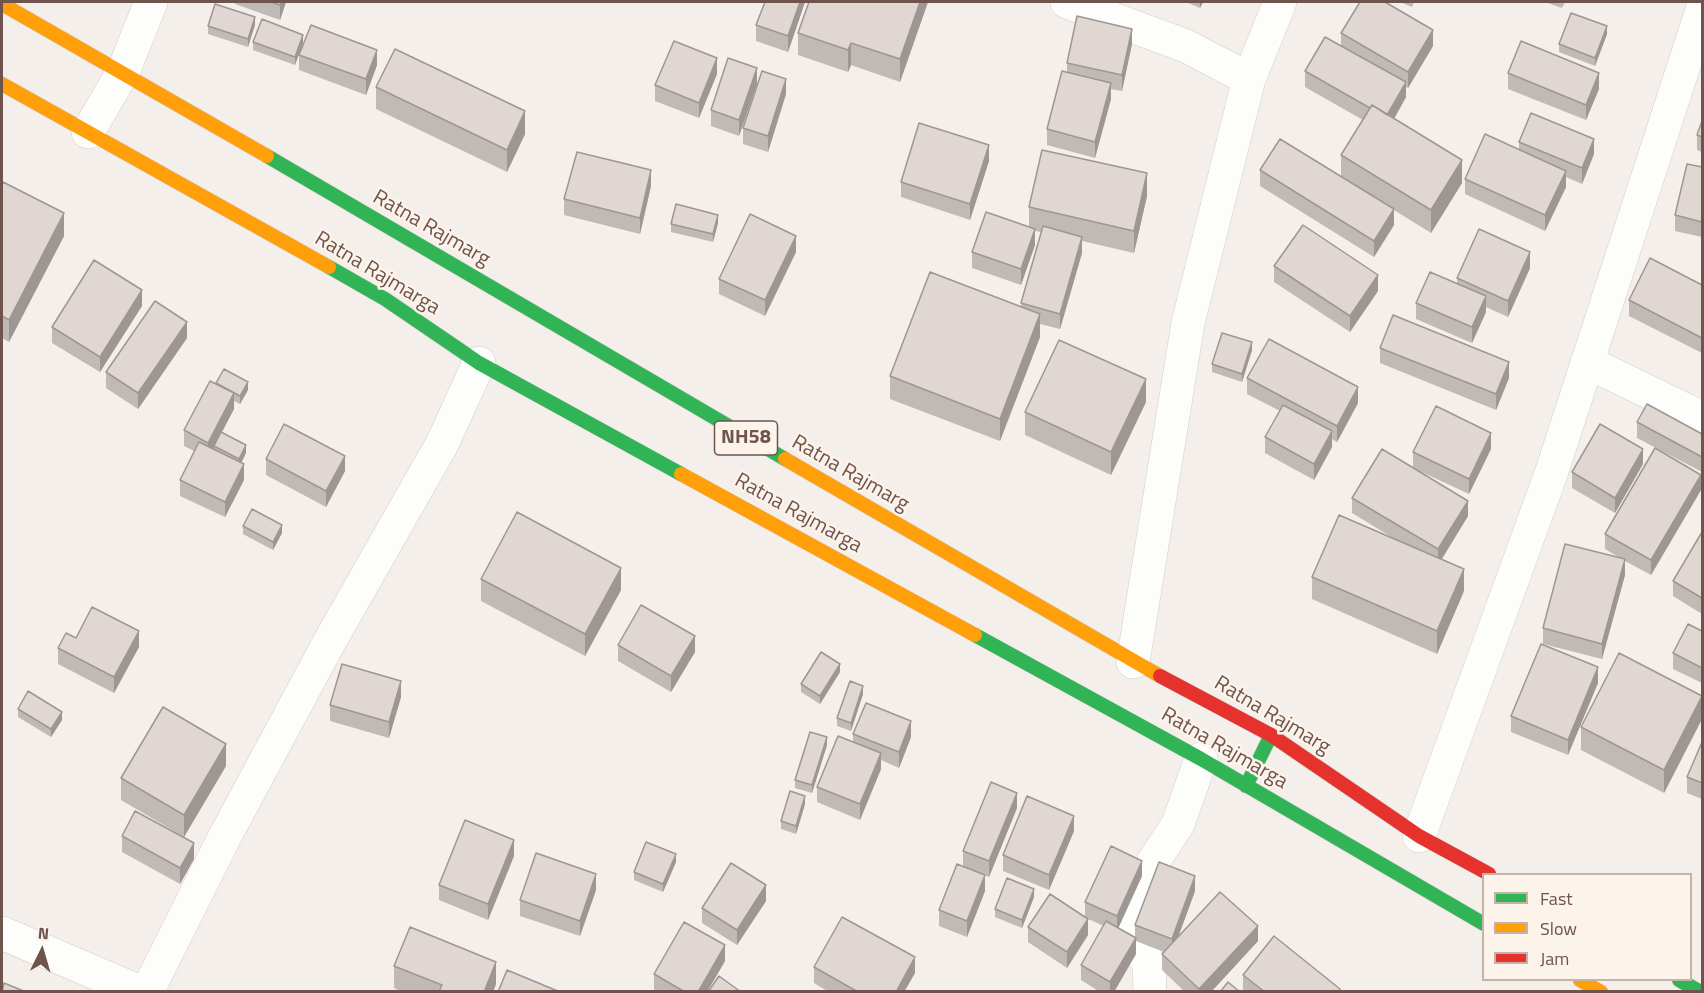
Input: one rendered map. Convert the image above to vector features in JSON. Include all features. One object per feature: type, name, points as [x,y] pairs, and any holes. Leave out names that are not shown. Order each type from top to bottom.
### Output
[{"type":"main road","name":"Ratna Rajmarg","points":[[2,4],[123,72],[1133,662],[1271,735],[1419,836],[1487,873]]},
{"type":"main road","name":"Ratna Rajmarga","points":[[2,84],[385,299],[479,363],[1201,759],[1482,923]]},
{"type":"main road","points":[[1246,786],[1271,735]]},
{"type":"main road","points":[[1582,981],[1601,992]]},
{"type":"main road","points":[[1681,981],[1701,992]]},
{"type":"street","points":[[88,132],[123,72],[151,2]]},
{"type":"street","points":[[1067,2],[1186,46],[1249,79]]},
{"type":"street","points":[[1133,662],[1188,323],[1249,79],[1280,2]]},
{"type":"street","points":[[1419,836],[1551,474],[1702,10]]},
{"type":"street","points":[[1587,362],[1702,418]]},
{"type":"street","points":[[147,992],[224,838],[331,639],[442,444],[479,363]]},
{"type":"street","points":[[1150,992],[1149,963],[1130,939],[1153,862],[1178,824],[1201,759]]},
{"type":"street","points":[[2,933],[140,992]]},
{"type":"building","points":[[765,2],[800,2],[788,36],[756,25]]},
{"type":"building","points":[[809,2],[920,2],[900,59],[851,43],[848,50],[798,33]]},
{"type":"building","points":[[1360,2],[1385,2],[1433,30],[1408,72],[1341,33]]},
{"type":"building","points":[[215,4],[255,17],[248,39],[208,26]]},
{"type":"building","points":[[1571,13],[1607,26],[1595,58],[1559,44]]},
{"type":"building","points":[[1077,16],[1132,29],[1122,75],[1067,63]]},
{"type":"building","points":[[262,19],[303,35],[295,57],[253,42]]},
{"type":"building","points":[[311,25],[377,50],[366,79],[299,55]]},
{"type":"building","points":[[1325,37],[1406,82],[1387,115],[1372,105],[1370,108],[1305,71]]},
{"type":"building","points":[[674,41],[717,58],[699,103],[655,85]]},
{"type":"building","points":[[1521,41],[1599,73],[1586,105],[1508,73]]},
{"type":"building","points":[[395,49],[525,111],[507,150],[376,87]]},
{"type":"building","points":[[728,58],[757,68],[739,120],[711,110]]},
{"type":"building","points":[[762,71],[786,79],[768,136],[743,128]]},
{"type":"building","points":[[1062,71],[1111,83],[1095,142],[1047,129]]},
{"type":"building","points":[[1372,105],[1462,160],[1431,210],[1341,155]]},
{"type":"building","points":[[1531,113],[1594,139],[1582,168],[1519,142]]},
{"type":"building","points":[[1702,121],[1702,137],[1697,135]]},
{"type":"building","points":[[919,123],[989,145],[970,204],[901,182]]},
{"type":"building","points":[[1485,134],[1566,171],[1545,215],[1465,179]]},
{"type":"building","points":[[1280,139],[1394,209],[1374,241],[1260,170]]},
{"type":"building","points":[[1042,150],[1147,173],[1134,231],[1029,207]]},
{"type":"building","points":[[577,152],[651,170],[640,218],[564,199]]},
{"type":"building","points":[[1687,164],[1702,167],[1702,222],[1675,215]]},
{"type":"building","points":[[3,182],[64,213],[9,320],[2,316]]},
{"type":"building","points":[[676,204],[718,215],[713,234],[671,224]]},
{"type":"building","points":[[986,212],[1035,229],[1021,269],[972,252]]},
{"type":"building","points":[[750,214],[796,236],[765,300],[719,279]]},
{"type":"building","points":[[1303,225],[1378,275],[1350,316],[1274,266]]},
{"type":"building","points":[[1043,226],[1082,237],[1060,314],[1021,303]]},
{"type":"building","points":[[1479,229],[1530,252],[1508,301],[1457,278]]},
{"type":"building","points":[[1650,258],[1702,285],[1702,338],[1629,300]]},
{"type":"building","points":[[94,260],[142,290],[100,357],[52,327]]},
{"type":"building","points":[[930,272],[1040,314],[1000,419],[890,376]]},
{"type":"building","points":[[1430,272],[1486,296],[1472,327],[1416,303]]},
{"type":"building","points":[[155,301],[187,322],[138,393],[106,372]]},
{"type":"building","points":[[1393,315],[1509,362],[1496,394],[1380,348]]},
{"type":"building","points":[[1222,333],[1252,342],[1242,374],[1212,364]]},
{"type":"building","points":[[1269,339],[1358,387],[1337,426],[1247,378]]},
{"type":"building","points":[[1059,340],[1146,379],[1111,452],[1025,412]]},
{"type":"building","points":[[224,369],[248,382],[240,396],[216,383]]},
{"type":"building","points":[[210,381],[234,393],[208,443],[184,430]]},
{"type":"building","points":[[1647,404],[1702,434],[1702,457],[1637,422]]},
{"type":"building","points":[[1283,405],[1332,431],[1314,464],[1265,437]]},
{"type":"building","points":[[1436,406],[1491,433],[1469,479],[1413,452]]},
{"type":"building","points":[[284,424],[345,456],[326,491],[266,459]]},
{"type":"building","points":[[1600,424],[1643,449],[1615,498],[1572,472]]},
{"type":"building","points":[[221,432],[246,445],[239,459],[214,446]]},
{"type":"building","points":[[199,442],[244,464],[225,502],[180,480]]},
{"type":"building","points":[[1655,448],[1701,475],[1651,560],[1605,534]]},
{"type":"building","points":[[1382,449],[1468,501],[1438,549],[1352,498]]},
{"type":"building","points":[[252,509],[282,525],[273,542],[243,526]]},
{"type":"building","points":[[517,512],[621,568],[585,634],[481,579]]},
{"type":"building","points":[[1339,515],[1464,569],[1437,631],[1312,577]]},
{"type":"building","points":[[1702,532],[1702,598],[1673,581]]},
{"type":"building","points":[[1565,544],[1625,559],[1602,644],[1543,628]]},
{"type":"building","points":[[641,605],[695,636],[671,676],[618,645]]},
{"type":"building","points":[[92,607],[139,631],[114,677],[58,648],[66,633],[76,638]]},
{"type":"building","points":[[1688,624],[1702,631],[1702,668],[1673,653]]},
{"type":"building","points":[[1541,644],[1598,667],[1568,740],[1511,716]]},
{"type":"building","points":[[821,652],[840,664],[820,696],[801,684]]},
{"type":"building","points":[[1619,653],[1702,696],[1664,770],[1581,727]]},
{"type":"building","points":[[342,664],[401,681],[389,722],[330,705]]},
{"type":"building","points":[[850,681],[863,686],[851,723],[837,718]]},
{"type":"building","points":[[28,691],[62,712],[51,729],[18,709]]},
{"type":"building","points":[[866,703],[911,721],[899,752],[853,734]]},
{"type":"building","points":[[163,707],[226,744],[184,815],[121,778]]},
{"type":"building","points":[[810,732],[827,737],[812,785],[795,780]]},
{"type":"building","points":[[838,736],[881,753],[860,804],[817,787]]},
{"type":"building","points":[[1702,742],[1702,783],[1687,777]]},
{"type":"building","points":[[991,782],[1017,793],[989,861],[963,851]]},
{"type":"building","points":[[790,791],[805,796],[796,826],[781,821]]},
{"type":"building","points":[[1027,796],[1074,816],[1049,875],[1003,855]]},
{"type":"building","points":[[135,811],[194,843],[180,868],[122,836]]},
{"type":"building","points":[[465,820],[514,840],[488,904],[439,885]]},
{"type":"building","points":[[646,842],[676,854],[663,884],[634,872]]},
{"type":"building","points":[[1111,846],[1142,861],[1117,916],[1085,902]]},
{"type":"building","points":[[536,853],[596,874],[580,921],[520,900]]},
{"type":"building","points":[[1159,862],[1195,876],[1172,939],[1135,925]]},
{"type":"building","points":[[731,863],[766,885],[737,930],[702,908]]},
{"type":"building","points":[[957,864],[985,875],[967,921],[939,910]]},
{"type":"building","points":[[1007,878],[1034,889],[1022,920],[995,909]]},
{"type":"building","points":[[1220,892],[1258,926],[1199,989],[1162,954]]},
{"type":"building","points":[[1050,894],[1088,919],[1067,952],[1028,927]]},
{"type":"building","points":[[842,917],[915,957],[896,992],[858,992],[814,967]]},
{"type":"building","points":[[1106,921],[1136,938],[1110,982],[1081,965]]},
{"type":"building","points":[[684,922],[725,945],[698,992],[685,992],[654,974]]},
{"type":"building","points":[[410,927],[496,962],[484,992],[439,992],[442,985],[394,966]]},
{"type":"building","points":[[1274,936],[1340,989],[1338,992],[1265,992],[1243,975]]},
{"type":"building","points":[[507,970],[560,992],[498,992]]},
{"type":"building","points":[[719,976],[741,992],[708,992]]},
{"type":"building","points":[[1228,982],[1240,992],[1220,992]]},
{"type":"building","points":[[4,983],[26,992],[2,992]]},
{"type":"traffic: fast","points":[[267,156],[785,459]]},
{"type":"traffic: fast","points":[[329,267],[385,299],[479,363],[681,474]]},
{"type":"traffic: fast","points":[[975,635],[1201,759],[1482,923]]},
{"type":"traffic: fast","points":[[1246,786],[1271,735]]},
{"type":"traffic: fast","points":[[1681,981],[1701,992]]},
{"type":"traffic: slow","points":[[2,4],[267,156]]},
{"type":"traffic: slow","points":[[2,84],[329,267]]},
{"type":"traffic: slow","points":[[785,459],[1160,676]]},
{"type":"traffic: slow","points":[[681,474],[975,635]]},
{"type":"traffic: slow","points":[[1582,981],[1601,992]]},
{"type":"traffic: jam","points":[[1160,676],[1271,735],[1419,836],[1487,873]]}]
